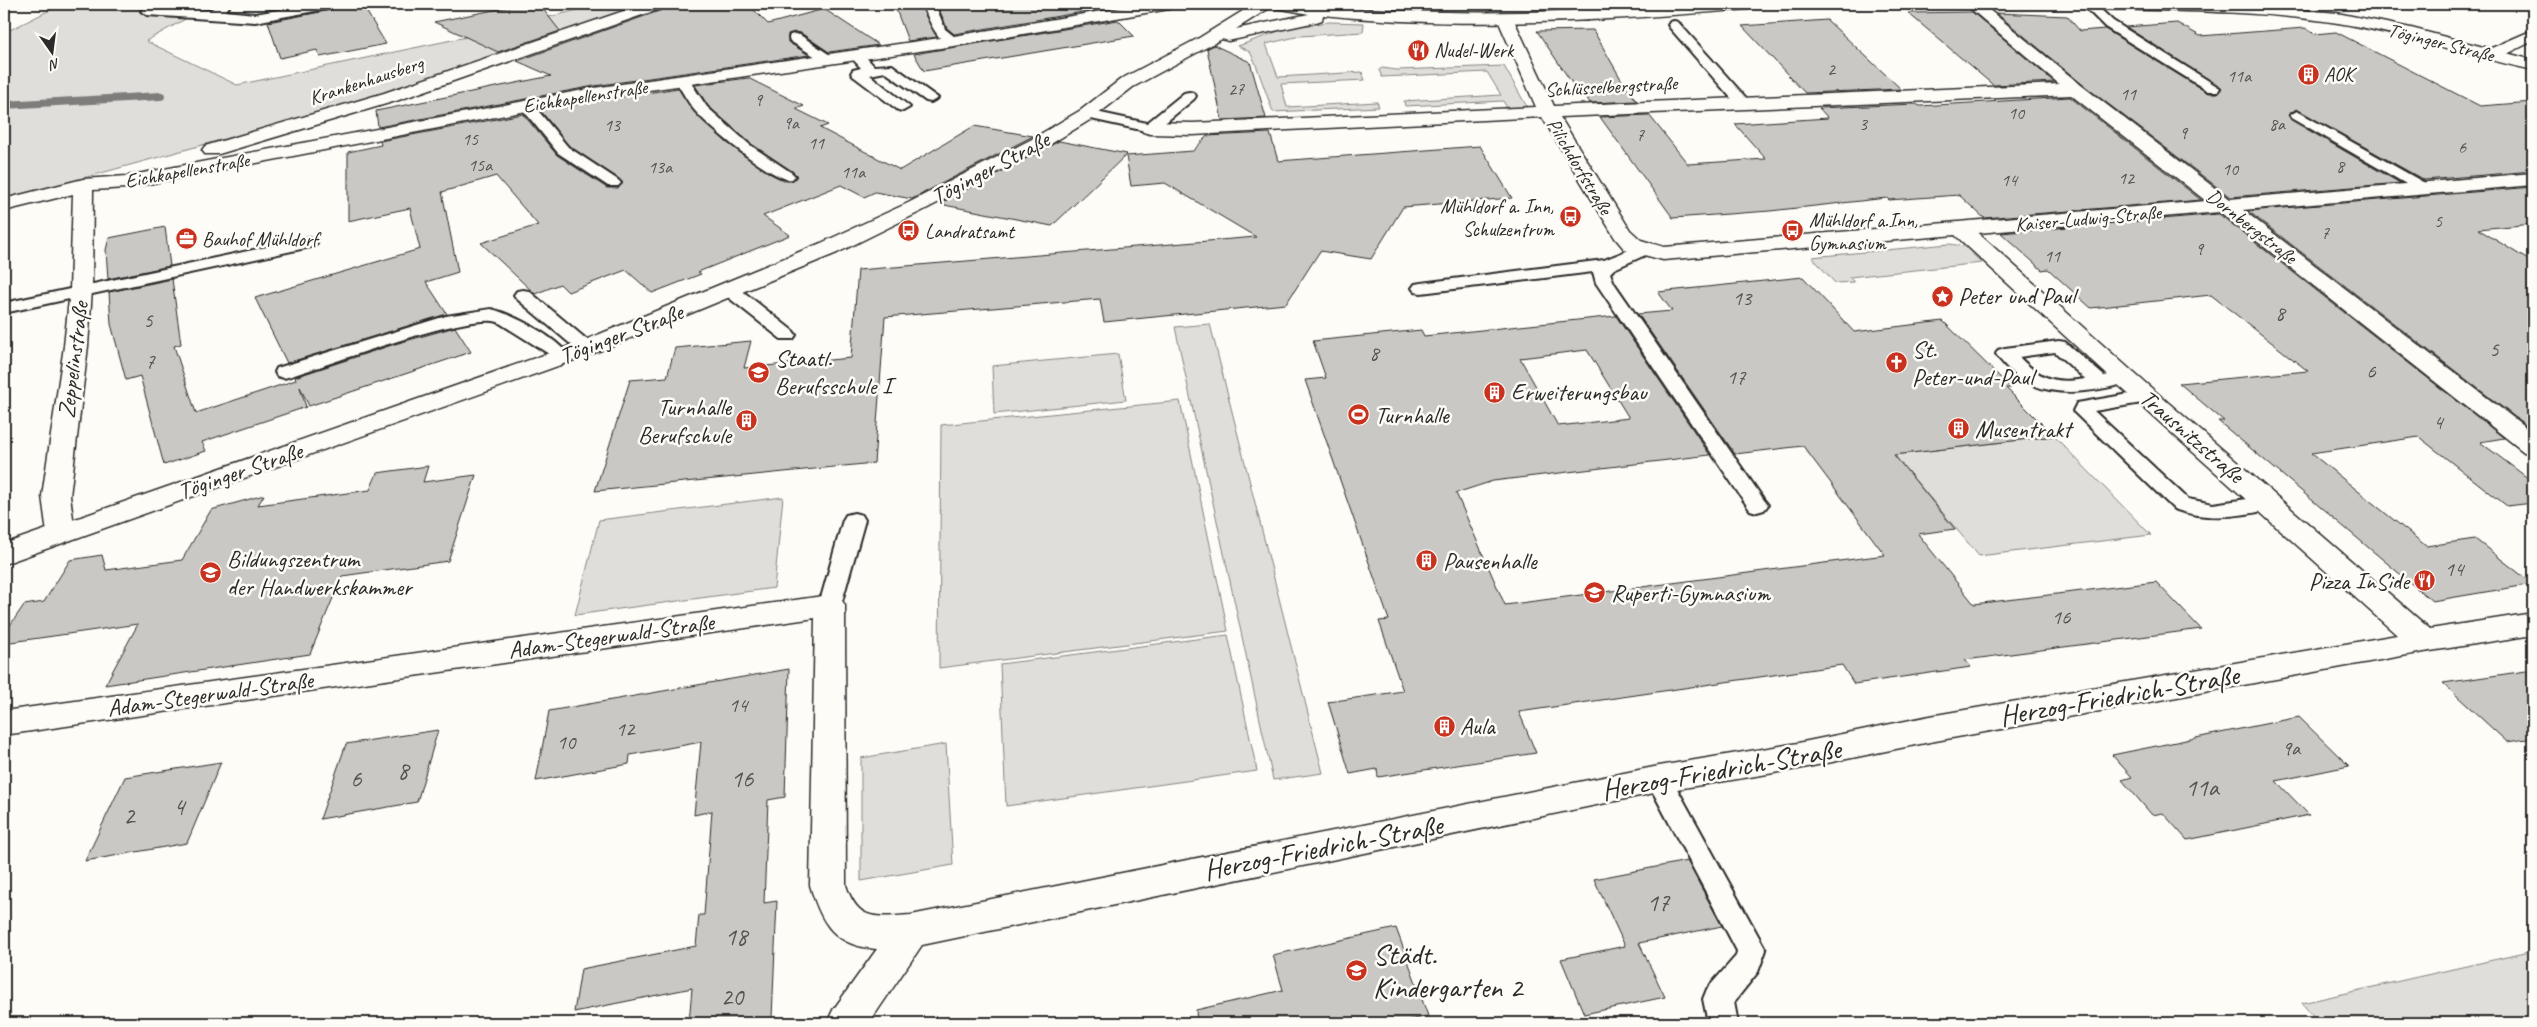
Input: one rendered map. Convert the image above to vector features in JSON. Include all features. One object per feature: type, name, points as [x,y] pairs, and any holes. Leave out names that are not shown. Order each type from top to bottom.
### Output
[{"type":"street","name":"Krankenhausberg","points":[[83,186],[390,97],[659,4]]},
{"type":"street","name":"Eichkapellenstraße","points":[[4,205],[83,186],[101,186],[126,182],[526,105],[682,80],[954,41],[1169,4]]},
{"type":"street","name":"Töginger Straße","points":[[4,554],[586,348],[730,290],[915,207],[1039,143],[1087,114],[1128,83],[1205,42],[1265,4]]},
{"type":"street","name":"Töginger Straße","points":[[1260,28],[1273,20],[1282,5],[1342,12],[1431,17],[1505,18],[1582,10],[1748,4]]},
{"type":"street","name":"Dornbergstraße","points":[[1973,4],[2075,89],[2533,446]]},
{"type":"street","name":"Töginger Straße","points":[[2108,4],[2327,17],[2394,29],[2533,65]]},
{"type":"street","name":"Töginger Straße","points":[[1205,42],[1260,28],[1342,12]]},
{"type":"street","name":"Pilichdorfstraße","points":[[1505,18],[1547,112],[1622,234],[1633,245],[1644,249]]},
{"type":"street","points":[[2493,54],[2533,35]]},
{"type":"street","name":"Schlüsselbergstraße","points":[[1150,128],[1193,130],[1547,112],[2075,89]]},
{"type":"street","name":"Kaiser-Ludwig-Straße","points":[[1644,249],[1663,254],[1678,254],[2533,179]]},
{"type":"street","name":"Zeppelinstraße","points":[[61,533],[56,496],[76,346],[81,290],[83,186]]},
{"type":"street","name":"Trausnitzstraße","points":[[1961,229],[2125,378],[2424,641]]},
{"type":"street","points":[[830,605],[828,885],[832,902],[841,920],[860,931],[877,933],[911,931]]},
{"type":"street","name":"Adam-Stegerwald-Straße","points":[[4,723],[830,605]]},
{"type":"street","name":"Herzog-Friedrich-Straße","points":[[911,931],[1659,779],[1798,756],[1930,729],[2424,641],[2533,624]]},
{"type":"street","points":[[847,1023],[911,931]]},
{"type":"lane","points":[[213,14],[228,4]]},
{"type":"lane","points":[[147,10],[255,18],[331,4]]},
{"type":"lane","points":[[2088,4],[2109,24],[2212,88]]},
{"type":"lane","points":[[934,5],[930,8],[940,31],[954,41]]},
{"type":"lane","points":[[1674,25],[1743,103]]},
{"type":"lane","points":[[795,38],[829,59]]},
{"type":"lane","points":[[857,56],[871,71]]},
{"type":"lane","points":[[903,107],[858,73],[887,68],[932,98]]},
{"type":"lane","points":[[682,80],[702,110],[745,148],[787,176]]},
{"type":"lane","points":[[1087,114],[1150,128],[1188,96]]},
{"type":"lane","points":[[526,105],[563,150],[613,183]]},
{"type":"lane","points":[[2297,115],[2425,188]]},
{"type":"lane","points":[[4,308],[81,290],[309,243]]},
{"type":"lane","points":[[1421,288],[1608,265],[1644,249]]},
{"type":"lane","points":[[1608,265],[1601,272],[1605,283],[1757,505]]},
{"type":"lane","points":[[730,290],[787,335]]},
{"type":"lane","points":[[523,295],[586,348]]},
{"type":"lane","points":[[284,372],[452,320],[491,314],[504,318],[555,350],[561,357]]},
{"type":"lane","points":[[2099,382],[2125,378]]},
{"type":"lane","points":[[2147,397],[2094,404],[2084,407],[2083,411],[2187,507],[2207,511],[2267,502]]},
{"type":"lane","points":[[830,605],[854,520]]},
{"type":"lane","points":[[1659,779],[1752,950],[1748,963],[1718,999],[1723,1023]]},
{"type":"shaded area","points":[[62,4],[207,4],[189,17],[146,41],[237,85],[490,32],[601,4],[648,4],[343,106],[4,200],[4,33]]},
{"type":"shaded area","points":[[1328,22],[1364,23],[1363,32],[1300,36],[1266,44],[1278,77],[1362,72],[1365,80],[1281,84],[1287,107],[1377,102],[1379,107],[1273,112],[1250,52],[1238,46],[1287,28]]},
{"type":"shaded area","points":[[1504,66],[1527,107],[1507,108],[1503,101],[1405,106],[1404,101],[1501,95],[1487,72],[1382,77],[1379,70],[1382,68],[1397,70]]},
{"type":"shaded area","points":[[1949,244],[1964,246],[1982,263],[1849,277],[1854,282],[1835,283],[1812,257]]},
{"type":"shaded area","points":[[1210,324],[1323,773],[1273,780],[1175,327]]},
{"type":"shaded area","points":[[1118,354],[1126,400],[994,414],[992,366]]},
{"type":"shaded area","points":[[1180,401],[1228,631],[939,668],[941,425]]},
{"type":"shaded area","points":[[2054,436],[2151,535],[1979,556],[1894,455]]},
{"type":"shaded area","points":[[783,497],[774,588],[575,615],[599,520]]},
{"type":"shaded area","points":[[1228,635],[1257,771],[1006,806],[1000,664]]},
{"type":"shaded area","points":[[946,744],[953,865],[861,881],[861,758]]},
{"type":"shaded area","points":[[2533,951],[2533,1023],[2318,1023],[2302,1003]]},
{"type":"building","points":[[343,4],[362,4],[386,44],[320,57],[317,50],[280,58],[268,22],[331,10]]},
{"type":"building","points":[[524,4],[539,4],[560,31],[498,52],[434,22]]},
{"type":"building","points":[[679,4],[748,4],[768,24],[824,9],[879,45],[829,52],[801,33],[795,32],[788,34],[788,42],[809,55],[594,86],[378,127],[376,111],[551,76],[517,61]]},
{"type":"building","points":[[894,4],[926,4],[922,9],[937,37],[908,41]]},
{"type":"building","points":[[942,4],[1102,4],[1106,8],[954,34],[947,28],[939,9]]},
{"type":"building","points":[[1972,12],[2054,82],[1993,85],[1908,13]]},
{"type":"building","points":[[1996,13],[2067,16],[2080,31],[2105,29],[2208,93],[2218,93],[2222,88],[2126,27],[2177,23],[2200,36],[2305,28],[2315,34],[2336,32],[2480,106],[2533,102],[2533,171],[2424,180],[2296,109],[2288,115],[2291,120],[2400,183],[2230,197],[2082,84]]},
{"type":"building","points":[[1118,20],[1134,36],[924,71],[914,54]]},
{"type":"building","points":[[1827,20],[1901,89],[1805,93],[1742,26]]},
{"type":"building","points":[[1593,30],[1625,86],[1637,101],[1590,103],[1586,97],[1582,98],[1537,31]]},
{"type":"building","points":[[1214,45],[1250,62],[1266,118],[1222,120],[1207,49]]},
{"type":"building","points":[[748,78],[804,106],[796,109],[828,125],[820,128],[900,170],[974,126],[1033,136],[912,199],[875,192],[864,197],[841,185],[763,216],[790,235],[698,272],[701,274],[652,293],[626,270],[568,292],[560,284],[535,294],[481,243],[538,225],[496,176],[442,192],[458,272],[426,282],[447,314],[287,363],[255,298],[420,249],[410,208],[348,221],[348,152],[381,145],[380,141],[523,114],[557,155],[607,188],[618,188],[623,183],[569,146],[540,110],[678,88],[695,113],[726,142],[771,174],[783,180],[793,180],[797,176],[793,172],[751,144],[708,106],[695,85]]},
{"type":"building","points":[[2070,97],[2201,200],[1984,218],[1959,195],[1889,200],[1887,198],[1770,211],[1673,218],[1600,117],[1649,115],[1688,164],[1766,159],[1735,124],[1828,118],[1819,108],[1916,104],[1920,106]]},
{"type":"building","points":[[1270,133],[1278,161],[1480,146],[1512,198],[1403,207],[1371,259],[1320,251],[1286,304],[1104,322],[1100,299],[885,317],[874,463],[595,491],[630,380],[667,377],[675,348],[751,341],[744,368],[851,358],[858,270],[1256,237],[1165,183],[1131,186],[1126,156],[1193,151],[1207,136]]},
{"type":"building","points":[[1059,141],[1127,154],[1052,226],[939,204]]},
{"type":"building","points":[[2533,187],[2533,224],[2478,229],[2533,263],[2533,431],[2248,211]]},
{"type":"building","points":[[2219,214],[2504,438],[2480,442],[2533,482],[2533,503],[2507,506],[2419,437],[2311,453],[2426,546],[2475,539],[2533,584],[2432,601],[2218,421],[2224,421],[2179,383],[2308,371],[2211,295],[2091,308],[2048,269],[2042,270],[2001,233]]},
{"type":"building","points":[[165,227],[170,266],[108,279],[106,250],[109,238]]},
{"type":"building","points":[[1803,277],[1854,332],[1943,321],[2011,388],[2006,388],[2054,436],[1894,455],[1955,529],[1918,534],[1974,604],[2156,582],[2201,629],[1965,660],[1971,667],[1854,684],[1842,665],[1519,712],[1536,753],[1378,777],[1377,769],[1350,774],[1328,702],[1403,691],[1379,621],[1389,620],[1305,380],[1326,378],[1313,341],[1421,330],[1424,336],[1616,316],[1710,455],[1493,481],[1456,493],[1505,605],[1885,555],[1803,446],[1735,454],[1638,314],[1672,311],[1658,292]],"holes":[[[1587,350],[1629,418],[1558,426],[1520,358]]]},
{"type":"building","points":[[172,279],[181,344],[174,346],[196,413],[296,380],[295,377],[395,344],[455,327],[471,352],[309,406],[300,387],[306,407],[202,442],[206,451],[164,465],[140,376],[126,380],[111,324],[109,292]]},
{"type":"building","name":"Bildungszentrum der Handwerkskammer","points":[[428,466],[423,482],[476,475],[448,561],[342,576],[310,654],[105,685],[138,624],[4,643],[4,634],[24,605],[44,602],[70,560],[102,555],[106,570],[182,560],[211,510],[264,495],[258,505],[370,490],[377,473]]},
{"type":"building","points":[[789,669],[785,797],[768,800],[764,903],[777,901],[772,1018],[745,1023],[689,1023],[692,988],[574,1012],[581,969],[696,946],[699,915],[704,915],[712,811],[694,815],[701,742],[630,755],[629,764],[536,781],[549,711]]},
{"type":"building","points":[[2533,670],[2533,738],[2507,742],[2443,683]]},
{"type":"building","points":[[2299,717],[2349,766],[2276,781],[2309,815],[2187,840],[2163,813],[2152,815],[2122,780],[2132,777],[2112,755]]},
{"type":"building","points":[[438,730],[417,802],[320,819],[346,744]]},
{"type":"building","points":[[221,762],[187,843],[85,861],[125,777]]},
{"type":"building","points":[[1687,861],[1722,926],[1639,943],[1665,997],[1584,1014],[1561,959],[1625,946],[1594,879]]},
{"type":"building","points":[[1396,928],[1428,1016],[1397,1023],[1197,1023],[1196,1010],[1283,990],[1273,955]]},
{"type":"waterway","points":[[4,105],[161,96]]},
{"type":"place","name":"Nudel-Werk","points":[[1418,50]]},
{"type":"place","name":"AOK","points":[[2308,74]]},
{"type":"place","name":"Mühldorf a. Inn, Schulzentrum","points":[[1570,217]]},
{"type":"place","name":"Landratsamt","points":[[909,231]]},
{"type":"place","name":"Mühldorf a.Inn, Gymnasium","points":[[1793,231]]},
{"type":"place","name":"Bauhof Mühldorf","points":[[186,239]]},
{"type":"place","name":"Peter und Paul","points":[[1942,296]]},
{"type":"place","name":"St. Peter-und-Paul","points":[[1896,363]]},
{"type":"place","name":"Staatl. Berufsschule I","points":[[759,372]]},
{"type":"place","name":"Erweiterungsbau","points":[[1495,392]]},
{"type":"place","name":"Turnhalle","points":[[1359,415]]},
{"type":"place","name":"Turnhalle Berufschule","points":[[747,421]]},
{"type":"place","name":"Musentrakt","points":[[1959,429]]},
{"type":"place","name":"Pausenhalle","points":[[1427,561]]},
{"type":"place","name":"Bildungszentrum der Handwerkskammer","points":[[211,573]]},
{"type":"place","name":"Pizza InSide","points":[[2425,581]]},
{"type":"place","name":"Ruperti-Gymnasium","points":[[1595,593]]},
{"type":"place","name":"Aula","points":[[1444,726]]},
{"type":"place","name":"Städt. Kindergarten 2","points":[[1357,971]]}]
